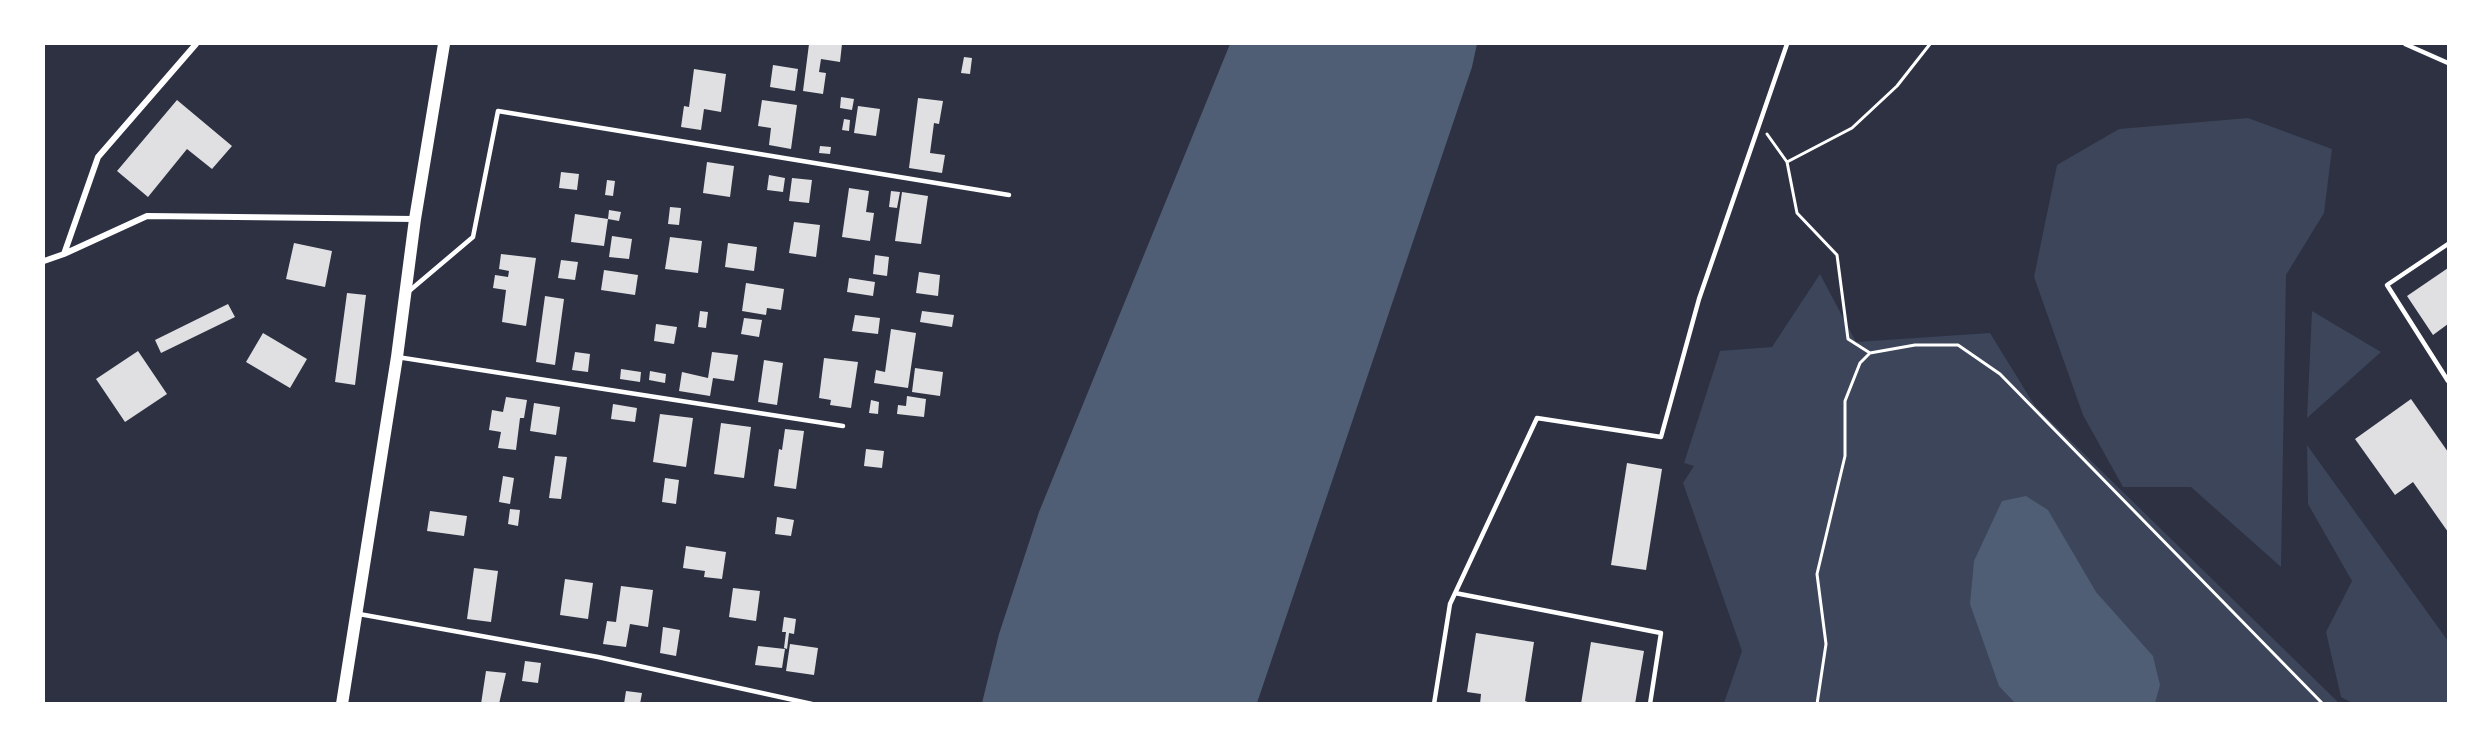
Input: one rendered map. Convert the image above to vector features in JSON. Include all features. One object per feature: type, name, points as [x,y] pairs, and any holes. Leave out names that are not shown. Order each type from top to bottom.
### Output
[{"type":"main road","points":[[342,704],[398,357],[415,219],[444,44]]},
{"type":"street","points":[[64,254],[98,157],[196,44]]},
{"type":"street","points":[[44,261],[147,216],[415,219]]},
{"type":"lane","points":[[1434,704],[1450,604],[1537,418],[1661,437],[1699,299],[1787,44]]},
{"type":"lane","points":[[2405,44],[2448,63]]},
{"type":"lane","points":[[406,294],[473,237],[498,111],[1010,195]]},
{"type":"lane","points":[[2448,244],[2387,285],[2448,381]]},
{"type":"lane","points":[[398,357],[843,426]]},
{"type":"lane","points":[[1455,593],[1661,633],[1650,704]]},
{"type":"lane","points":[[356,614],[598,657],[812,704]]},
{"type":"path","points":[[1787,162],[1852,128],[1897,86],[1930,44]]},
{"type":"path","points":[[1759,124],[1787,162],[1797,213],[1837,255],[1848,339],[1870,353]]},
{"type":"path","points":[[1817,704],[1826,644],[1817,574],[1845,456],[1845,401],[1860,363],[1870,353],[1915,345],[1958,345],[2000,374],[2323,704]]},
{"type":"shaded area","points":[[1230,44],[1477,44],[1472,67],[1257,703],[982,703],[999,634],[1039,512]]},
{"type":"shaded area","points":[[2248,118],[2332,149],[2324,213],[2286,275],[2281,567],[2191,487],[2123,487],[2083,415],[2034,277],[2057,165],[2119,129]]},
{"type":"shaded area","points":[[1820,274],[1856,342],[1990,333],[2035,406],[2339,703],[1724,703],[1742,651],[1683,483],[1694,466],[1684,463],[1720,351],[1772,347]]},
{"type":"shaded area","points":[[2312,311],[2381,352],[2307,418]]},
{"type":"shaded area","points":[[2307,445],[2448,641],[2448,703],[2352,703],[2341,697],[2326,632],[2352,581],[2308,504]]},
{"type":"shaded area","points":[[2026,496],[2048,510],[2096,592],[2153,656],[2160,685],[2155,703],[2015,703],[1999,686],[1970,604],[1974,561],[2002,501]]},
{"type":"building","points":[[809,44],[842,44],[840,62],[821,59],[819,72],[826,73],[823,94],[803,91]]},
{"type":"building","points":[[964,57],[972,58],[970,74],[961,73]]},
{"type":"building","points":[[773,65],[798,69],[795,91],[770,87]]},
{"type":"building","points":[[694,69],[726,74],[721,112],[704,109],[701,130],[681,127],[684,106],[689,107]]},
{"type":"building","points":[[841,97],[854,99],[852,110],[840,108]]},
{"type":"building","points":[[918,98],[943,101],[939,124],[934,123],[930,153],[945,155],[942,173],[909,168]]},
{"type":"building","points":[[177,100],[232,146],[212,169],[187,149],[148,197],[117,171]]},
{"type":"building","points":[[762,100],[797,105],[791,149],[769,145],[771,128],[758,126]]},
{"type":"building","points":[[858,106],[880,109],[876,136],[854,133]]},
{"type":"building","points":[[844,119],[850,120],[849,131],[842,130]]},
{"type":"building","points":[[820,146],[831,147],[830,154],[819,153]]},
{"type":"building","points":[[707,162],[734,166],[730,197],[703,193]]},
{"type":"building","points":[[561,172],[579,174],[577,190],[559,188]]},
{"type":"building","points":[[769,175],[785,178],[783,192],[767,190]]},
{"type":"building","points":[[792,178],[812,180],[809,203],[789,201]]},
{"type":"building","points":[[607,180],[615,181],[613,196],[605,195]]},
{"type":"building","points":[[849,188],[869,191],[866,212],[874,213],[870,241],[842,237]]},
{"type":"building","points":[[891,191],[900,192],[897,208],[889,207]]},
{"type":"building","points":[[902,192],[928,196],[921,244],[895,241]]},
{"type":"building","points":[[670,207],[681,208],[679,225],[668,224]]},
{"type":"building","points":[[609,210],[621,212],[619,221],[608,219]]},
{"type":"building","points":[[575,214],[608,219],[604,246],[571,242]]},
{"type":"building","points":[[794,222],[820,225],[816,257],[789,253]]},
{"type":"building","points":[[612,236],[632,239],[629,259],[609,257]]},
{"type":"building","points":[[670,237],[702,241],[698,273],[665,269]]},
{"type":"building","points":[[294,243],[332,251],[325,287],[286,279]]},
{"type":"building","points":[[728,243],[757,247],[754,271],[725,267]]},
{"type":"building","points":[[501,254],[536,258],[526,326],[502,322],[506,290],[493,288],[495,275],[508,277],[509,271],[499,269]]},
{"type":"building","points":[[875,255],[889,257],[887,276],[873,274]]},
{"type":"building","points":[[561,260],[578,262],[575,280],[558,278]]},
{"type":"building","points":[[2448,268],[2448,324],[2433,335],[2407,296]]},
{"type":"building","points":[[604,270],[638,275],[635,295],[601,290]]},
{"type":"building","points":[[919,272],[940,275],[938,296],[916,293]]},
{"type":"building","points":[[849,278],[875,282],[873,296],[847,292]]},
{"type":"building","points":[[746,283],[784,289],[781,310],[767,308],[766,315],[742,311]]},
{"type":"building","points":[[347,293],[366,295],[355,385],[335,382]]},
{"type":"building","points":[[545,296],[564,299],[555,365],[536,362]]},
{"type":"building","points":[[228,304],[235,317],[161,353],[155,340]]},
{"type":"building","points":[[700,311],[708,312],[706,328],[698,327]]},
{"type":"building","points":[[922,311],[954,315],[952,327],[920,322]]},
{"type":"building","points":[[855,315],[880,318],[878,334],[852,331]]},
{"type":"building","points":[[744,318],[762,320],[759,337],[741,334]]},
{"type":"building","points":[[656,324],[677,327],[674,344],[654,341]]},
{"type":"building","points":[[891,329],[916,333],[908,388],[874,383],[876,370],[885,372]]},
{"type":"building","points":[[263,333],[307,359],[290,388],[246,362]]},
{"type":"building","points":[[138,351],[167,394],[125,422],[96,379]]},
{"type":"building","points":[[575,352],[590,354],[588,372],[572,370]]},
{"type":"building","points":[[712,352],[738,355],[734,381],[713,378],[710,396],[679,391],[682,372],[708,378]]},
{"type":"building","points":[[824,358],[858,362],[851,408],[830,405],[831,400],[819,398]]},
{"type":"building","points":[[764,360],[783,363],[777,405],[758,402]]},
{"type":"building","points":[[915,368],[943,372],[940,396],[912,392]]},
{"type":"building","points":[[621,369],[641,372],[640,382],[620,379]]},
{"type":"building","points":[[650,371],[666,374],[665,383],[649,380]]},
{"type":"building","points":[[907,396],[926,399],[924,417],[897,414],[898,405],[906,406]]},
{"type":"building","points":[[506,397],[527,400],[524,418],[520,418],[516,450],[498,448],[501,432],[489,430],[492,410],[503,412]]},
{"type":"building","points":[[2411,399],[2448,452],[2448,532],[2413,482],[2395,495],[2355,439]]},
{"type":"building","points":[[871,400],[879,402],[878,414],[869,413]]},
{"type":"building","points":[[534,403],[560,407],[556,435],[530,431]]},
{"type":"building","points":[[613,404],[637,408],[635,422],[611,419]]},
{"type":"building","points":[[660,414],[693,418],[686,467],[653,462]]},
{"type":"building","points":[[721,423],[751,427],[744,478],[714,474]]},
{"type":"building","points":[[785,429],[804,431],[796,489],[774,486],[779,449],[782,450]]},
{"type":"building","points":[[866,449],[884,451],[882,468],[864,466]]},
{"type":"building","points":[[555,456],[567,457],[561,499],[549,498]]},
{"type":"building","points":[[1627,463],[1662,469],[1646,570],[1611,565]]},
{"type":"building","points":[[503,476],[514,478],[510,504],[499,502]]},
{"type":"building","points":[[665,478],[679,480],[676,504],[662,502]]},
{"type":"building","points":[[510,509],[520,510],[518,526],[508,524]]},
{"type":"building","points":[[430,511],[467,516],[464,536],[427,531]]},
{"type":"building","points":[[777,517],[794,520],[791,536],[775,534]]},
{"type":"building","points":[[686,546],[726,552],[722,579],[704,577],[705,571],[683,568]]},
{"type":"building","points":[[474,568],[498,571],[491,622],[467,619]]},
{"type":"building","points":[[565,579],[593,583],[588,619],[560,615]]},
{"type":"building","points":[[621,586],[653,590],[648,627],[630,624],[626,647],[603,644],[607,621],[616,622]]},
{"type":"building","points":[[733,588],[760,591],[756,621],[729,617]]},
{"type":"building","points":[[784,617],[796,619],[794,634],[789,633],[787,649],[784,648],[786,632],[782,632]]},
{"type":"building","points":[[663,627],[680,630],[676,656],[660,653]]},
{"type":"building","points":[[1476,633],[1534,642],[1525,701],[1533,704],[1480,704],[1481,694],[1467,692]]},
{"type":"building","points":[[1591,642],[1644,651],[1635,704],[1581,704]]},
{"type":"building","points":[[790,644],[818,648],[814,675],[786,671]]},
{"type":"building","points":[[758,646],[785,649],[782,668],[755,665]]},
{"type":"building","points":[[525,661],[541,663],[538,683],[522,681]]},
{"type":"building","points":[[486,671],[506,673],[499,704],[481,704]]},
{"type":"building","points":[[626,691],[642,693],[640,704],[624,704]]}]
